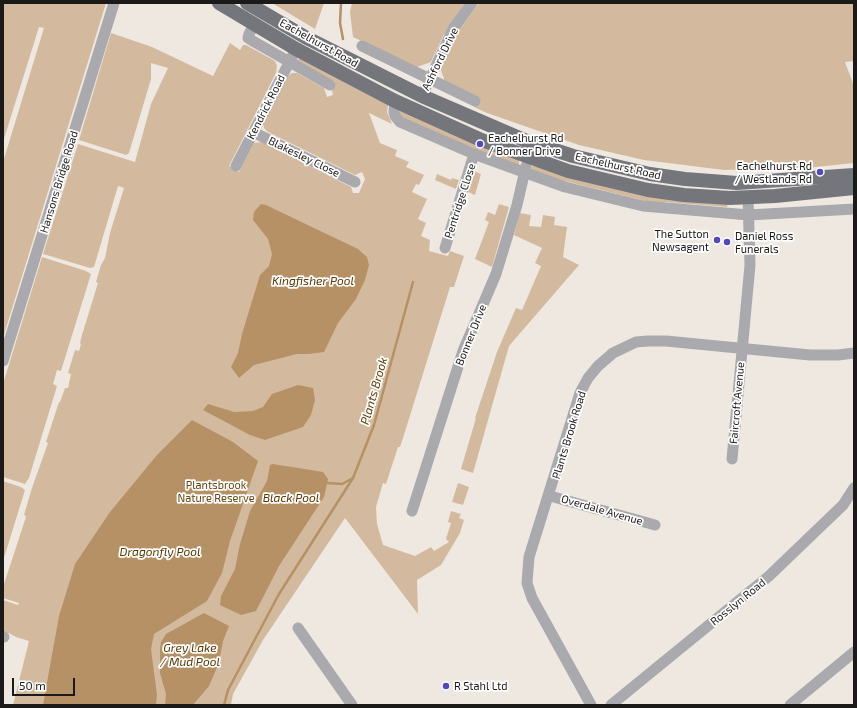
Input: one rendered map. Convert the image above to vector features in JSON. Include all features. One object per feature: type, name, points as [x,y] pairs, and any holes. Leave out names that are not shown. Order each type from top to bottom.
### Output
[{"type":"main road","name":"Eachelhurst Road","points":[[219,3],[296,49],[395,101],[479,139],[568,171],[648,190],[684,195],[748,198],[854,188]]},
{"type":"main road","name":"Eachelhurst Road","points":[[247,3],[305,37],[422,96],[524,140],[573,156],[650,174],[684,179],[747,182],[854,175]]},
{"type":"main road","points":[[415,110],[422,96]]},
{"type":"main road","points":[[747,182],[748,198]]},
{"type":"street","name":"Hansons Bridge Road","points":[[3,361],[114,3]]},
{"type":"street","name":"Ashford Drive","points":[[422,96],[453,29],[472,3]]},
{"type":"street","points":[[254,25],[248,38],[288,63],[330,85]]},
{"type":"street","name":"Eachelhurst Road","points":[[362,46],[475,101]]},
{"type":"street","name":"Kendrick Road","points":[[236,166],[296,49]]},
{"type":"street","points":[[395,101],[394,112],[395,116],[400,122],[474,154],[565,187],[643,206],[749,215],[854,209]]},
{"type":"street","name":"Blakesley Close","points":[[253,132],[358,183]]},
{"type":"street","name":"Pentridge Close","points":[[445,248],[474,154]]},
{"type":"street","name":"Bonner Drive","points":[[412,511],[463,351],[496,274],[517,205],[527,157]]},
{"type":"street","name":"Faircroft Avenue","points":[[732,459],[750,265],[748,198]]},
{"type":"street","name":"Plants Brook Road","points":[[591,705],[532,598],[527,583],[530,557],[550,496],[580,393],[588,378],[598,366],[613,353],[636,342],[666,341],[810,356],[838,356],[854,353]]},
{"type":"street","name":"Rosslyn Road","points":[[611,705],[769,576],[842,505],[854,488]]},
{"type":"street","name":"Overdale Avenue","points":[[550,496],[655,525]]},
{"type":"street","points":[[298,628],[352,705]]},
{"type":"street","points":[[790,705],[854,652]]},
{"type":"green space","points":[[3,3],[106,3],[3,338],[3,162],[44,28],[39,27],[3,142]]},
{"type":"green space","points":[[272,3],[324,3],[315,29]]},
{"type":"green space","points":[[352,3],[465,3],[443,36],[431,62],[417,67],[353,37],[350,12]]},
{"type":"green space","points":[[479,3],[854,3],[854,61],[845,62],[854,86],[854,163],[806,168],[724,170],[644,160],[579,145],[487,113],[474,107],[480,98],[445,82],[440,67],[454,37]]},
{"type":"green space","name":"Plantsbrook Nature Reserve","points":[[111,33],[152,47],[213,76],[230,43],[240,50],[243,45],[246,45],[275,61],[277,66],[276,73],[229,166],[239,172],[254,143],[262,142],[351,187],[353,193],[359,193],[365,179],[362,172],[355,175],[268,132],[264,128],[263,124],[288,76],[292,73],[297,73],[324,88],[327,97],[333,95],[332,90],[335,82],[296,61],[298,59],[303,59],[388,105],[387,112],[392,124],[369,113],[380,143],[397,150],[395,156],[409,162],[406,167],[424,175],[419,185],[416,184],[412,192],[427,199],[418,219],[426,223],[421,236],[430,240],[429,251],[448,256],[450,251],[464,256],[454,287],[450,287],[400,447],[398,447],[386,484],[383,483],[376,507],[377,524],[383,545],[415,556],[431,547],[434,551],[449,542],[446,539],[451,523],[448,522],[451,511],[461,514],[459,518],[464,520],[460,533],[441,565],[417,580],[418,614],[345,518],[263,640],[233,694],[231,705],[13,705],[29,641],[16,637],[3,630],[3,600],[18,605],[19,603],[3,598],[3,587],[25,520],[26,516],[24,515],[48,443],[46,442],[59,402],[65,388],[68,388],[71,374],[68,373],[75,350],[79,351],[82,335],[98,283],[96,282],[101,265],[105,258],[110,233],[124,188],[118,186],[94,267],[90,268],[43,254],[78,144],[135,162],[151,104],[168,68],[151,63],[151,79],[129,153],[126,155],[79,140]]},
{"type":"green space","points":[[401,111],[519,159],[519,164],[518,166],[401,119],[399,113]]},
{"type":"green space","points":[[533,166],[728,203],[727,207],[665,202],[662,205],[532,173],[531,167]]},
{"type":"green space","points":[[474,171],[481,174],[475,195],[468,192]]},
{"type":"green space","points":[[437,174],[451,180],[452,178],[459,180],[456,189],[435,180]]},
{"type":"green space","points":[[499,204],[509,207],[492,267],[475,259],[489,222],[485,220],[488,212],[495,215]]},
{"type":"green space","points":[[520,213],[531,215],[529,226],[541,227],[543,215],[555,217],[554,225],[567,227],[563,257],[579,265],[509,346],[473,473],[461,469],[475,418],[497,352],[516,308],[522,310],[541,266],[535,263],[542,248],[514,235]]},
{"type":"green space","points":[[42,257],[91,274],[61,371],[57,370],[53,384],[57,386],[29,478],[25,484],[3,477],[3,384]]},
{"type":"green space","points":[[3,481],[21,487],[25,490],[3,561]]},
{"type":"green space","points":[[458,483],[469,487],[463,505],[452,502]]},
{"type":"water","name":"Kingfisher Pool","points":[[261,204],[358,249],[367,257],[369,265],[365,280],[356,299],[338,323],[324,352],[297,354],[254,365],[239,378],[231,367],[238,353],[242,334],[260,275],[269,266],[272,254],[268,239],[253,220],[254,212]]},
{"type":"water","points":[[298,385],[313,388],[315,400],[311,415],[303,427],[265,440],[250,435],[203,410],[208,404],[234,412],[253,411],[263,407],[272,394]]},
{"type":"water","name":"Dragonfly Pool","points":[[192,420],[233,442],[258,461],[230,541],[222,573],[207,601],[154,634],[151,649],[157,695],[156,705],[43,705],[59,616],[75,564],[110,512],[157,455]]},
{"type":"water","name":"Black Pool","points":[[273,464],[323,472],[328,479],[324,497],[279,566],[256,611],[241,615],[220,605],[221,596],[235,569],[240,544],[250,511],[267,481],[270,465]]},
{"type":"water","name":"Grey Lake / Mud Pool","points":[[204,613],[229,626],[223,641],[219,663],[209,686],[193,705],[165,705],[166,694],[160,673],[161,642],[166,634]]},
{"type":"waterway","name":"Plants Brook","points":[[341,3],[340,23],[343,39]]},
{"type":"waterway","name":"Plants Brook","points":[[327,483],[342,484],[353,478],[374,425],[413,282]]},
{"type":"waterway","points":[[224,705],[228,690],[279,594],[353,478]]},
{"type":"place","name":"Eachelhurst Rd / Bonner Drive","points":[[480,144]]},
{"type":"place","name":"Eachelhurst Rd / Westlands Rd","points":[[820,172]]},
{"type":"place","name":"The Sutton Newsagent","points":[[717,240]]},
{"type":"place","name":"Daniel Ross Funerals","points":[[727,242]]},
{"type":"place","name":"R Stahl Ltd","points":[[446,686]]}]
